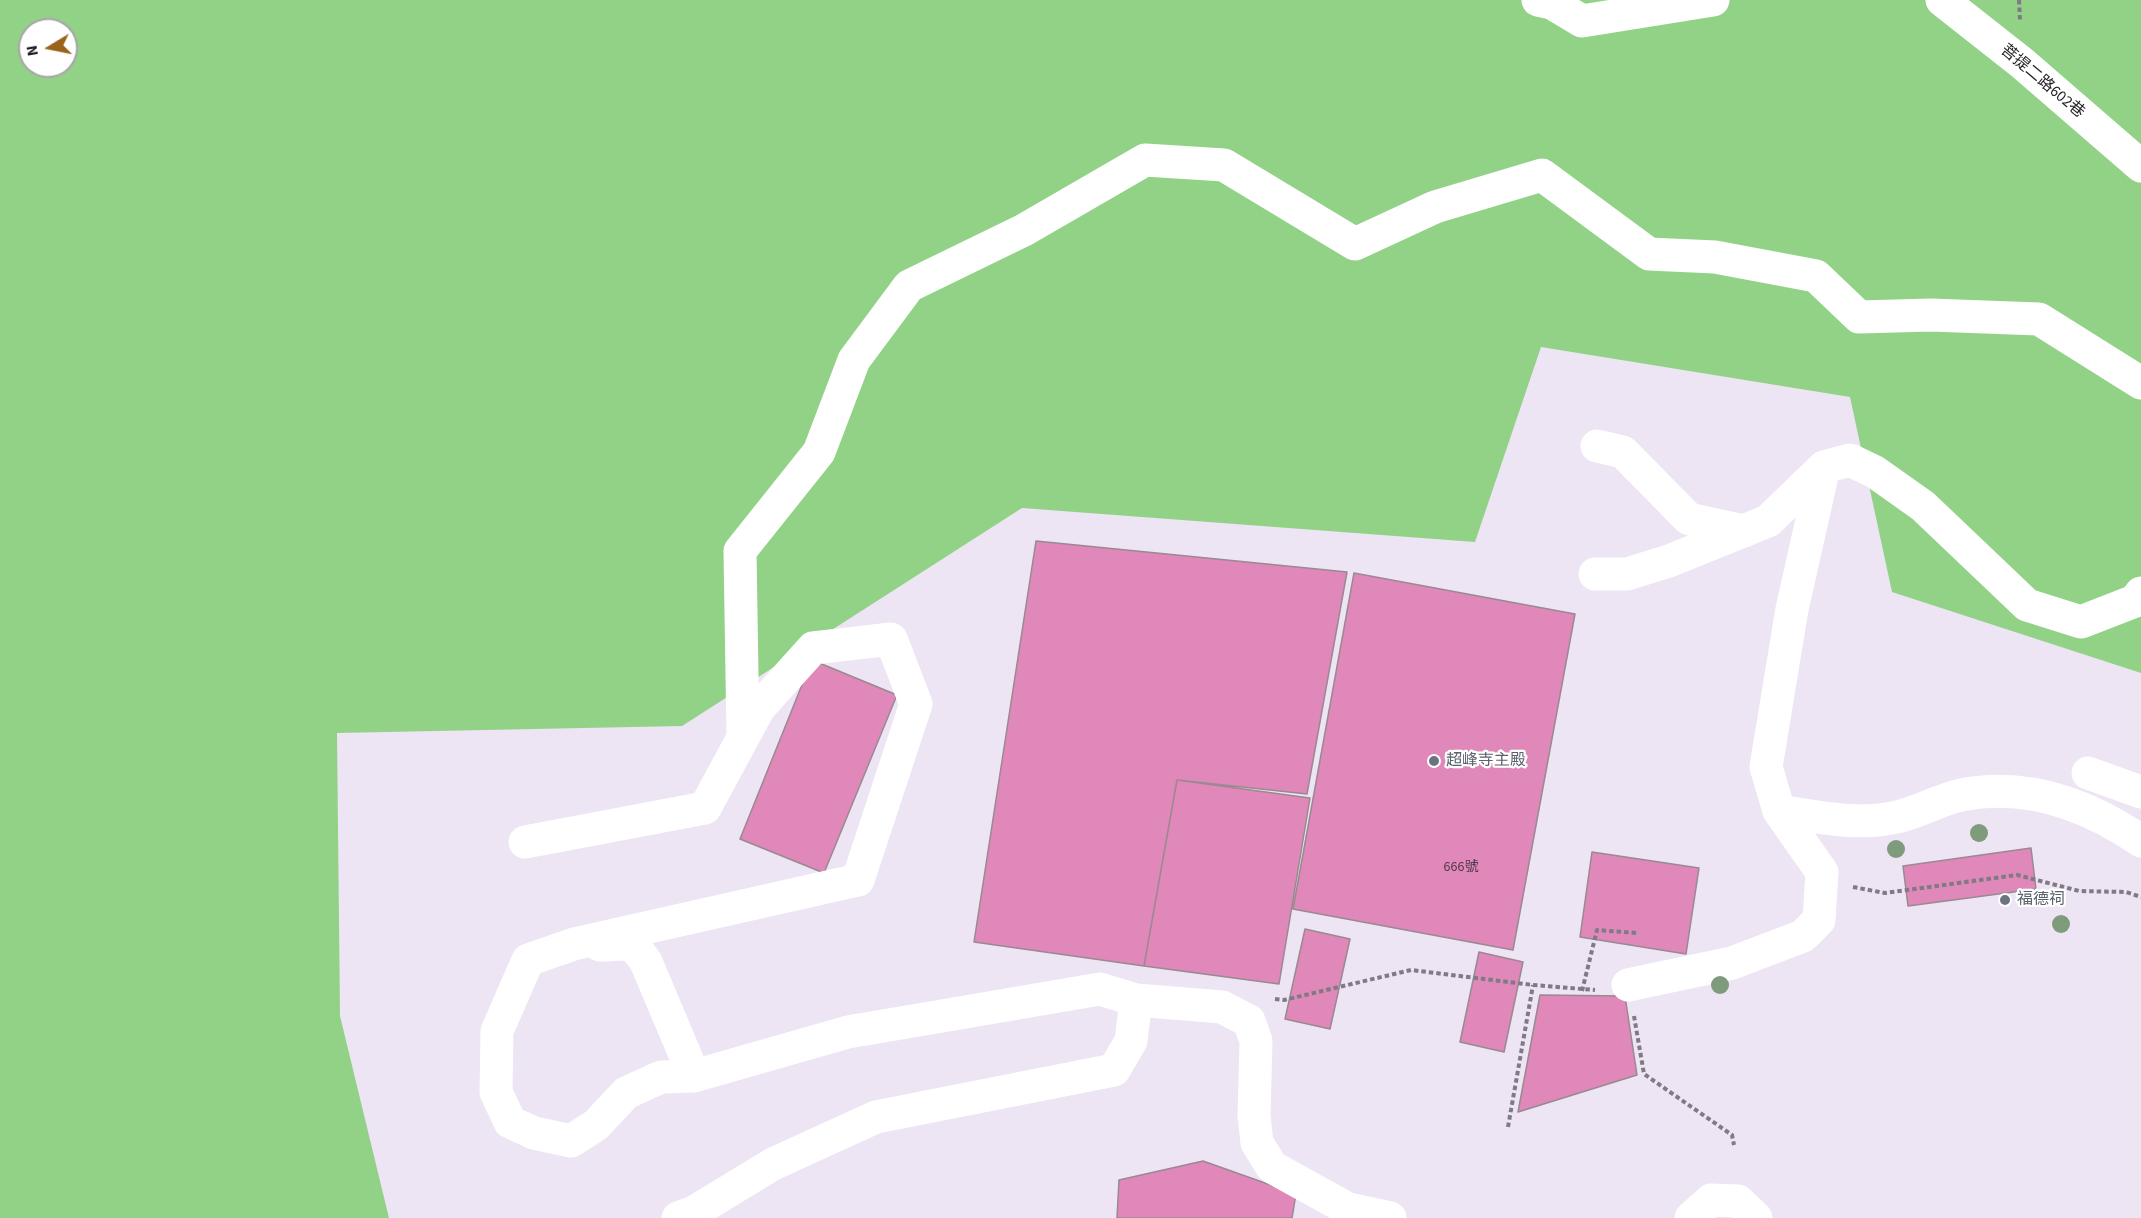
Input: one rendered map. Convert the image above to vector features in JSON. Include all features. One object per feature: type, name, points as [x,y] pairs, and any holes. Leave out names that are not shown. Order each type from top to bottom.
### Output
[{"type":"street","points":[[1538,0],[1552,3],[1582,21],[1713,0]]},
{"type":"street","name":"菩提二路602巷","points":[[1942,0],[2022,63],[2141,166]]},
{"type":"street","points":[[743,738],[740,550],[819,452],[854,360],[909,286],[1024,230],[1145,160],[1224,165],[1355,244],[1435,207],[1542,175],[1649,254],[1715,258],[1816,276],[1859,317],[1930,315],[2039,319],[2141,383]]},
{"type":"street","points":[[1597,447],[1623,452],[1689,519],[1744,531]]},
{"type":"street","points":[[1595,574],[1627,574],[1669,561],[1768,521],[1824,467],[1850,460],[1875,472],[1923,506],[2027,605],[2081,622],[2139,599]]},
{"type":"street","points":[[1628,985],[1732,963],[1803,936],[1819,920],[1822,872],[1779,811],[1766,767],[1792,609],[1824,467]]},
{"type":"street","points":[[525,842],[705,808],[759,708],[813,648],[891,639],[915,704],[858,880],[574,944],[528,960],[497,1031],[496,1092],[510,1122],[534,1133],[571,1141],[596,1125],[626,1093],[661,1077],[694,1076],[848,1032],[1100,989],[1136,1000],[1222,1007],[1249,1021],[1256,1041],[1254,1116],[1257,1143],[1272,1167],[1348,1209],[1390,1218]]},
{"type":"street","points":[[2088,773],[2141,792]]},
{"type":"street","points":[[1779,811],[1847,821],[1896,818],[1960,795],[2014,789],[2061,801],[2109,819],[2141,842]]},
{"type":"street","points":[[574,944],[627,943],[636,948],[646,962],[694,1076]]},
{"type":"street","points":[[678,1218],[694,1212],[773,1164],[876,1117],[1114,1070],[1131,1041],[1136,1000]]},
{"type":"street","points":[[1691,1218],[1711,1200],[1738,1201],[1756,1218]]},
{"type":"path","points":[[1822,882],[1886,893],[2017,875],[2079,891],[2126,892],[2141,897]]},
{"type":"path","points":[[1582,991],[1598,930],[1637,933]]},
{"type":"path","points":[[1274,999],[1284,1000],[1411,970],[1582,991],[1628,985],[1644,1074],[1732,1135],[1734,1145]]},
{"type":"path","points":[[1508,1127],[1533,985]]},
{"type":"green space","points":[[0,0],[2141,0],[2141,673],[1892,592],[1850,397],[1541,347],[1475,542],[1022,508],[682,726],[337,733],[340,1016],[389,1218],[0,1218]]},
{"type":"building","points":[[1036,541],[1347,572],[1307,794],[1177,780],[1144,966],[974,942]]},
{"type":"building","name":"超峰寺主殿","points":[[1354,573],[1575,614],[1513,950],[1293,909]]},
{"type":"building","points":[[812,660],[897,695],[824,873],[740,839]]},
{"type":"building","points":[[1177,780],[1310,798],[1279,984],[1144,966]]},
{"type":"building","points":[[2031,848],[2036,889],[1908,906],[1903,866]]},
{"type":"building","points":[[1592,852],[1699,868],[1686,954],[1580,937]]},
{"type":"building","points":[[1305,929],[1350,939],[1330,1029],[1285,1019]]},
{"type":"building","points":[[1479,952],[1523,962],[1504,1052],[1460,1042]]},
{"type":"building","points":[[1540,995],[1625,996],[1637,1075],[1518,1112]]},
{"type":"building","points":[[1203,1161],[1296,1194],[1292,1218],[1117,1218],[1119,1180]]},
{"type":"place","name":"超峰寺主殿","points":[[1434,761]]},
{"type":"place","name":"福德祠","points":[[2005,900]]}]
